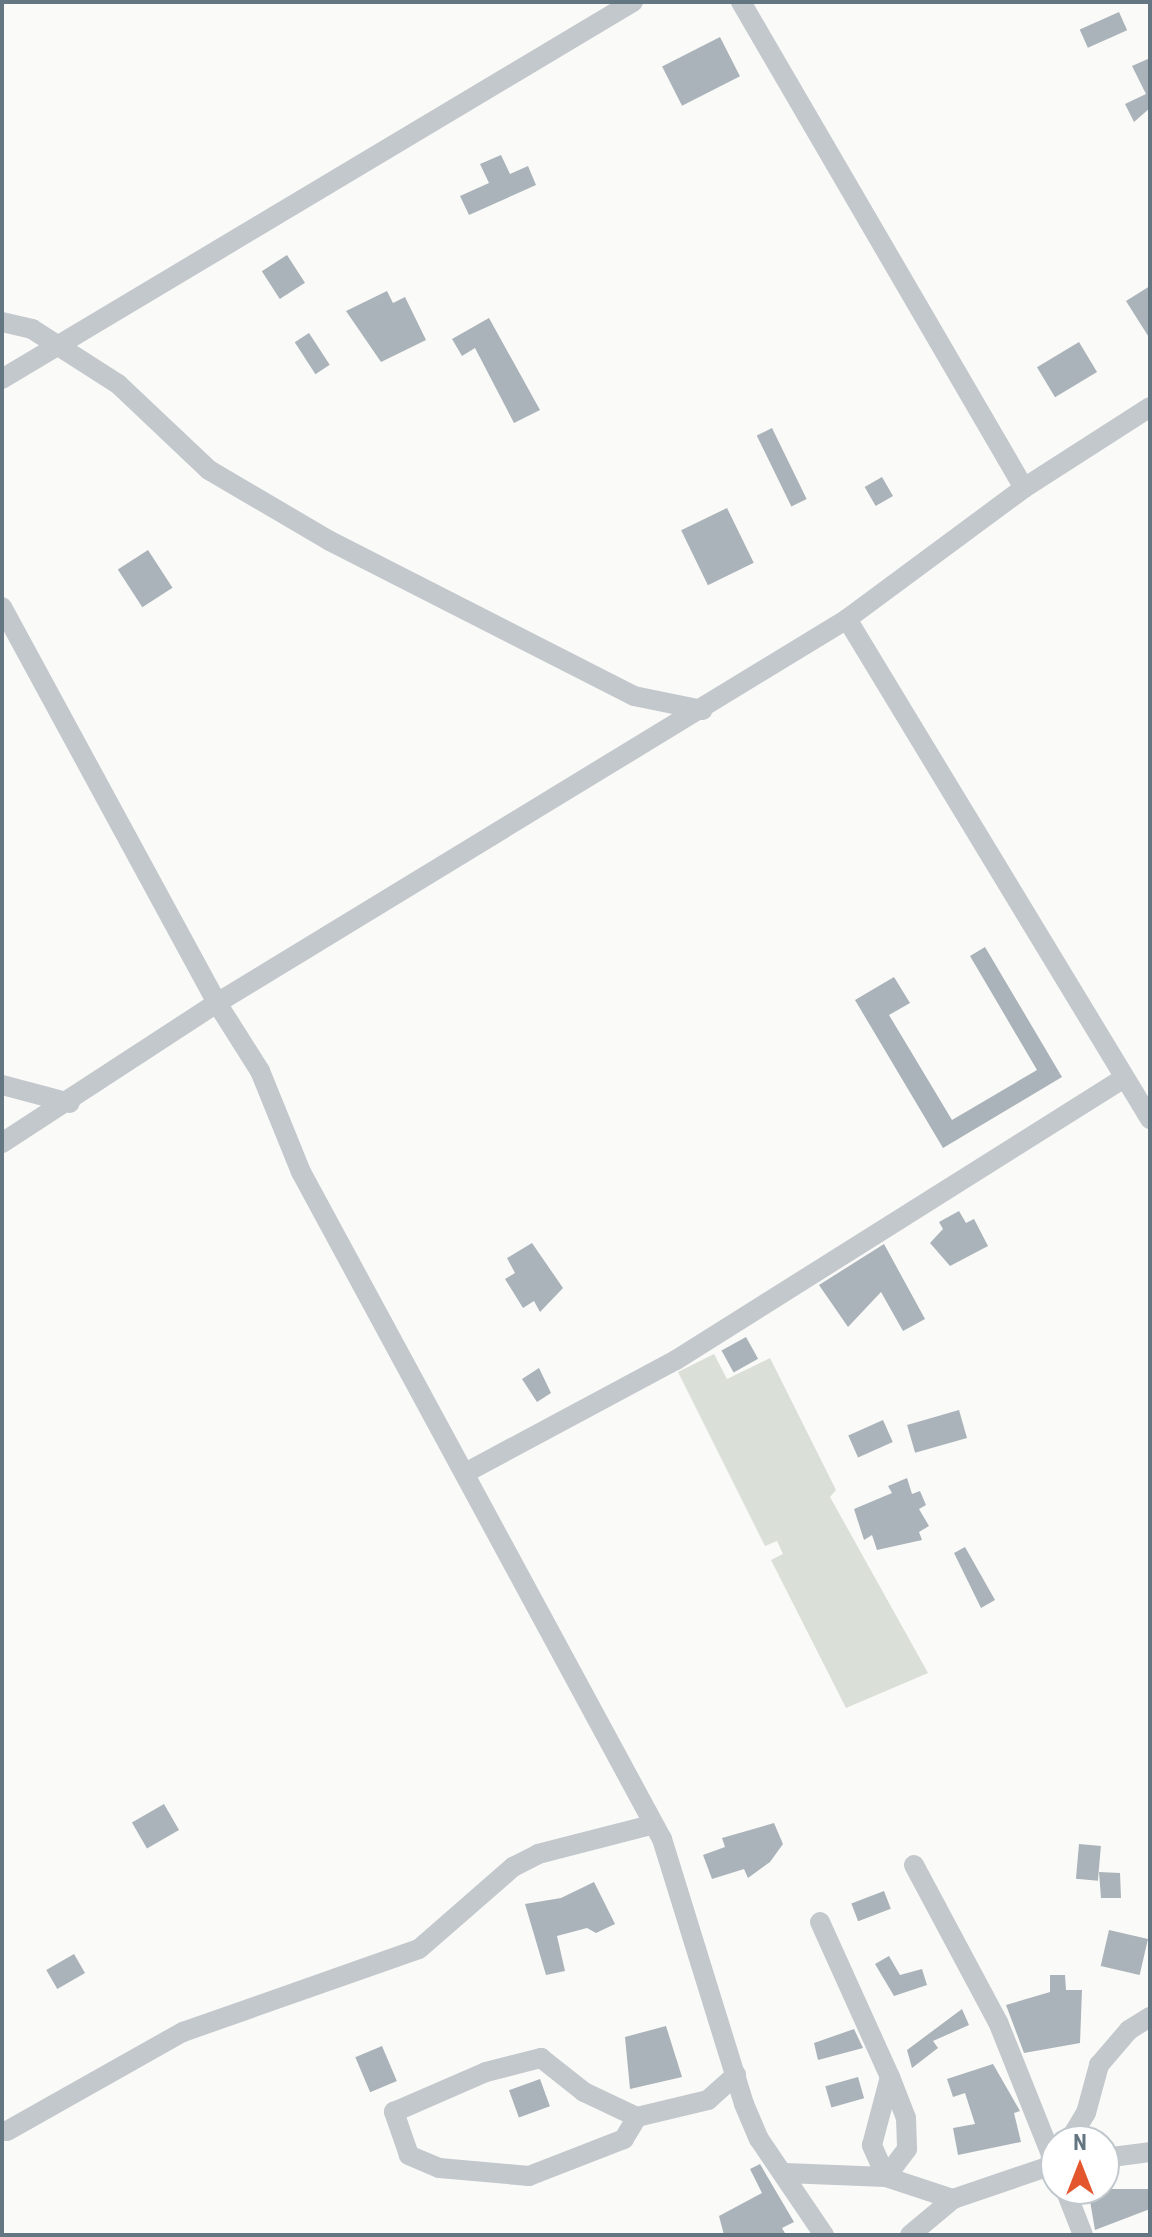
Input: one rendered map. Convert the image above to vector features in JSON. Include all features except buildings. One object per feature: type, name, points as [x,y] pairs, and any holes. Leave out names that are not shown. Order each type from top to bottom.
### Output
[{"type":"street","points":[[2,379],[633,2]]},
{"type":"street","points":[[741,2],[1024,488]]},
{"type":"street","points":[[2,322],[32,329],[118,384],[209,470],[330,541],[634,696],[703,710]]},
{"type":"street","points":[[2,1143],[70,1103],[217,1003],[703,710],[847,619],[1024,488],[1150,407]]},
{"type":"street","points":[[2,607],[217,1003],[260,1071],[301,1172],[467,1472],[651,1825],[662,1839],[759,2139],[785,2173],[824,2235]]},
{"type":"street","points":[[847,619],[1150,1119]]},
{"type":"street","points":[[467,1472],[676,1360],[1124,1078]]},
{"type":"street","points":[[2,1085],[70,1103]]},
{"type":"street","points":[[7,2131],[183,2032],[419,1949],[513,1867],[538,1854],[651,1825]]},
{"type":"street","points":[[914,1865],[998,2022],[1040,2125]]},
{"type":"street","points":[[820,1922],[906,2118],[907,2149],[886,2177]]},
{"type":"street","points":[[1079,2125],[1086,2113],[1099,2065],[1129,2030],[1150,2017]]},
{"type":"street","points":[[637,2117],[624,2139],[529,2176],[439,2168],[409,2155],[394,2112],[486,2072],[541,2058],[584,2092],[637,2117],[708,2100],[736,2075]]},
{"type":"street","points":[[886,2177],[872,2145],[890,2077]]},
{"type":"street","points":[[1120,2156],[1150,2152]]},
{"type":"street","points":[[909,2234],[953,2199],[1040,2169]]},
{"type":"street","points":[[785,2173],[886,2177],[953,2199]]},
{"type":"street","points":[[1071,2205],[1083,2235]]},
{"type":"shaded area","points":[[714,1354],[727,1379],[770,1358],[836,1490],[830,1497],[928,1673],[846,1708],[771,1560],[783,1554],[777,1541],[765,1546],[678,1372]]}]
